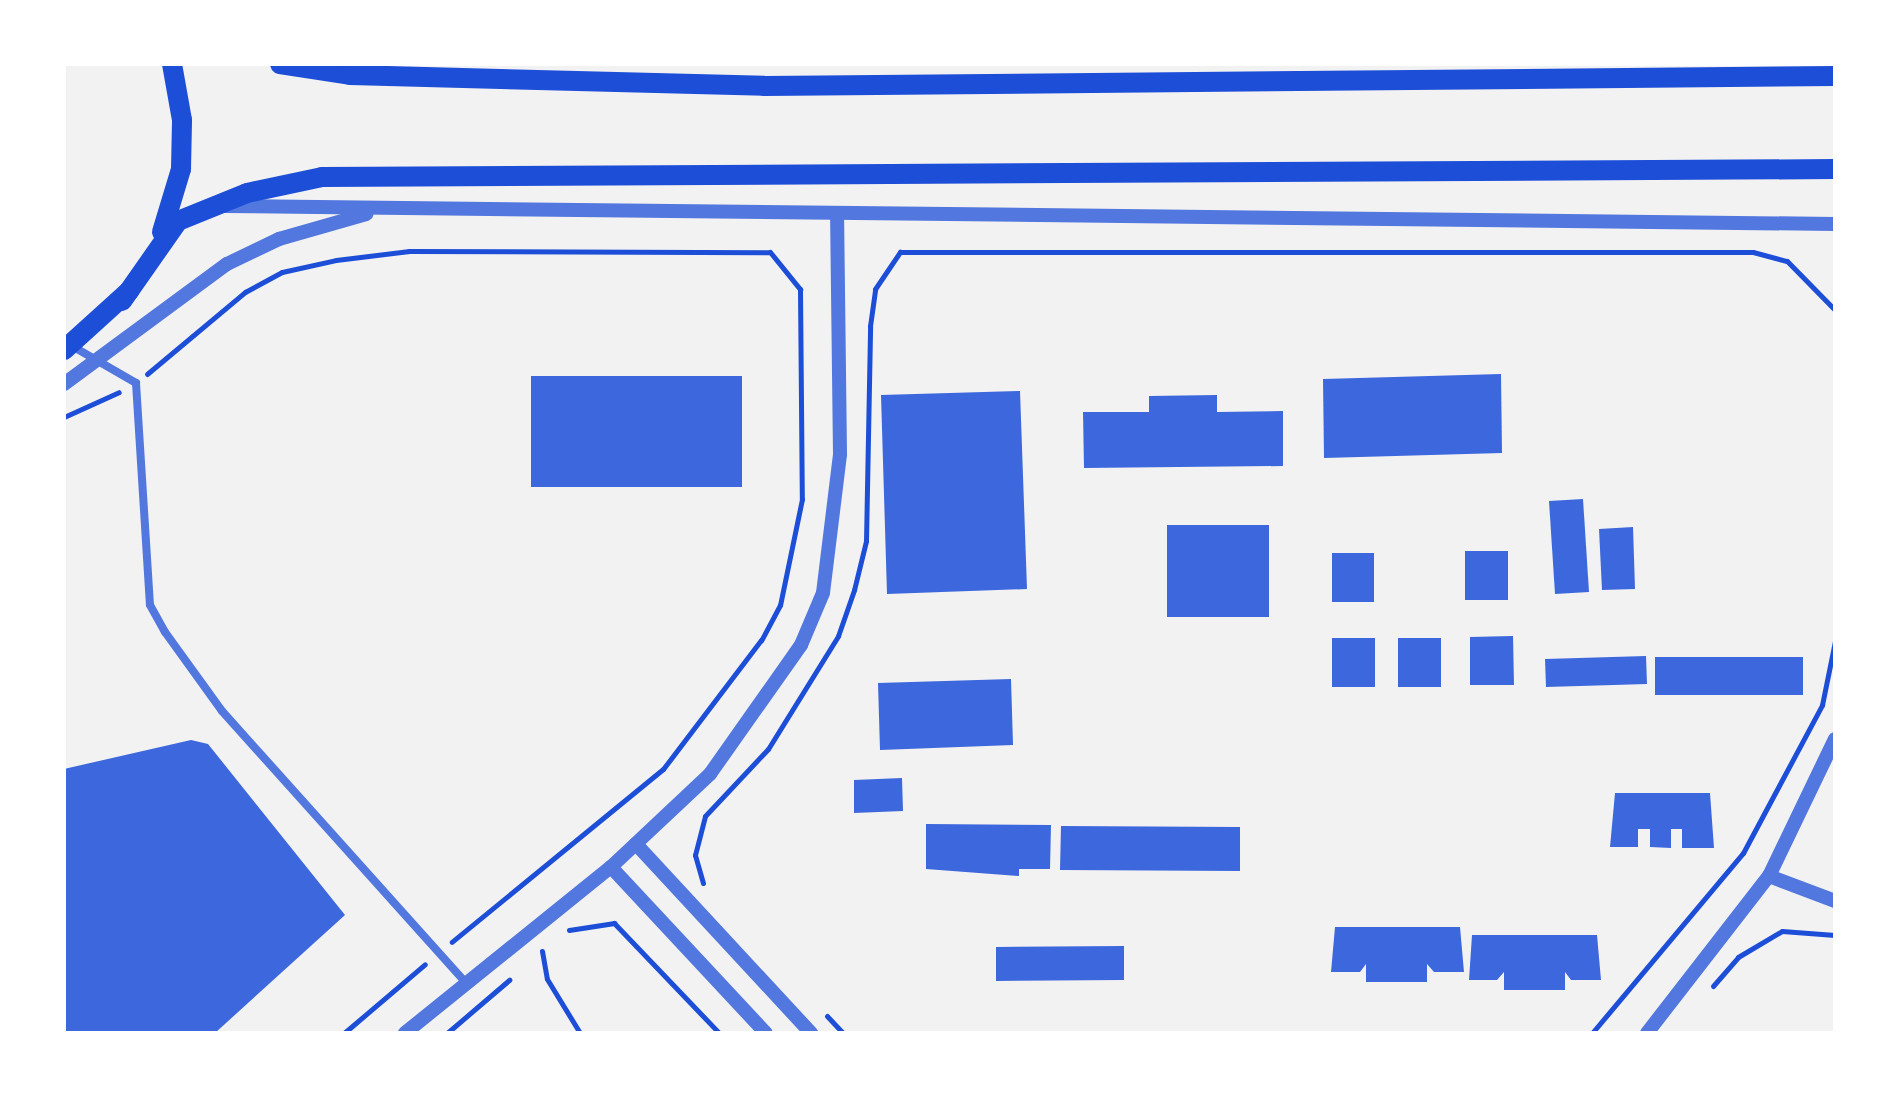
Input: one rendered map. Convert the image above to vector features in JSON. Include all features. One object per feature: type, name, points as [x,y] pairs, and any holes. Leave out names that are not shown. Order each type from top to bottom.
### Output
[{"type":"main road","points":[[122,301],[160,238],[181,169],[182,120],[172,64]]},
{"type":"main road","points":[[280,64],[350,75],[764,86],[1835,76]]},
{"type":"main road","points":[[68,348],[122,301],[178,221],[211,206],[284,183],[360,175],[1835,169]]},
{"type":"street","points":[[211,206],[837,218],[1835,224]]},
{"type":"street","points":[[64,384],[99,362],[227,264],[279,239],[387,209]]},
{"type":"street","points":[[405,1033],[636,844],[710,774],[771,695],[823,593],[840,454],[837,218]]},
{"type":"street","points":[[68,348],[136,383],[150,605],[222,711],[441,951],[465,982]]},
{"type":"street","points":[[1647,1033],[1769,876],[1835,739]]},
{"type":"street","points":[[636,844],[811,1033]]},
{"type":"street","points":[[611,867],[766,1033]]},
{"type":"street","points":[[1769,876],[1835,901]]},
{"type":"path","points":[[64,417],[136,383],[245,292],[282,272],[336,260],[409,251],[770,252],[800,289],[802,499],[787,582],[761,640],[663,769],[344,1033]]},
{"type":"path","points":[[707,888],[695,855],[705,816],[768,749],[838,636],[854,590],[866,541],[870,326],[875,289],[900,252],[1753,252],[1800,270],[1835,310]]},
{"type":"path","points":[[1592,1033],[1743,853],[1822,705],[1835,641]]},
{"type":"path","points":[[563,935],[614,923],[719,1033]]},
{"type":"path","points":[[1710,990],[1738,957],[1782,931],[1835,935]]},
{"type":"path","points":[[530,961],[549,947]]},
{"type":"path","points":[[542,951],[557,1003],[580,1033]]},
{"type":"path","points":[[447,1033],[518,972]]},
{"type":"path","points":[[822,1011],[843,1033]]},
{"type":"building","points":[[1501,374],[1502,453],[1324,458],[1323,379]]},
{"type":"building","points":[[531,376],[742,376],[742,487],[531,487]]},
{"type":"building","points":[[1020,391],[1027,589],[887,594],[881,395]]},
{"type":"building","points":[[1217,395],[1217,412],[1283,411],[1283,466],[1084,468],[1083,412],[1149,412],[1149,396]]},
{"type":"building","points":[[1583,499],[1589,592],[1555,594],[1549,501]]},
{"type":"building","points":[[1167,525],[1269,525],[1269,617],[1167,617]]},
{"type":"building","points":[[1633,527],[1635,589],[1602,590],[1599,529]]},
{"type":"building","points":[[1465,551],[1508,551],[1508,600],[1465,600]]},
{"type":"building","points":[[1332,553],[1374,553],[1374,602],[1332,602]]},
{"type":"building","points":[[1513,636],[1514,685],[1470,685],[1470,637]]},
{"type":"building","points":[[1332,638],[1375,638],[1375,687],[1332,687]]},
{"type":"building","points":[[1398,638],[1441,638],[1441,687],[1398,687]]},
{"type":"building","points":[[1646,656],[1647,684],[1546,687],[1545,659]]},
{"type":"building","points":[[1655,657],[1803,657],[1803,695],[1655,695]]},
{"type":"building","points":[[1011,679],[1013,745],[880,750],[878,683]]},
{"type":"building","points":[[191,740],[208,744],[345,915],[215,1033],[64,1033],[64,769]]},
{"type":"building","points":[[902,778],[903,811],[854,813],[854,780]]},
{"type":"building","points":[[1615,793],[1710,793],[1714,848],[1682,848],[1682,829],[1671,829],[1671,848],[1650,847],[1650,829],[1638,829],[1638,847],[1610,847]]},
{"type":"building","points":[[926,824],[1051,825],[1050,869],[1019,869],[1019,876],[926,869]]},
{"type":"building","points":[[1061,826],[1240,827],[1240,871],[1060,870]]},
{"type":"building","points":[[1335,927],[1460,927],[1464,972],[1434,972],[1427,964],[1427,982],[1366,982],[1366,964],[1360,972],[1331,972]]},
{"type":"building","points":[[1472,935],[1597,935],[1601,980],[1571,980],[1565,972],[1565,990],[1504,990],[1504,972],[1497,980],[1469,980]]},
{"type":"building","points":[[1124,946],[1124,980],[996,981],[996,947]]}]
